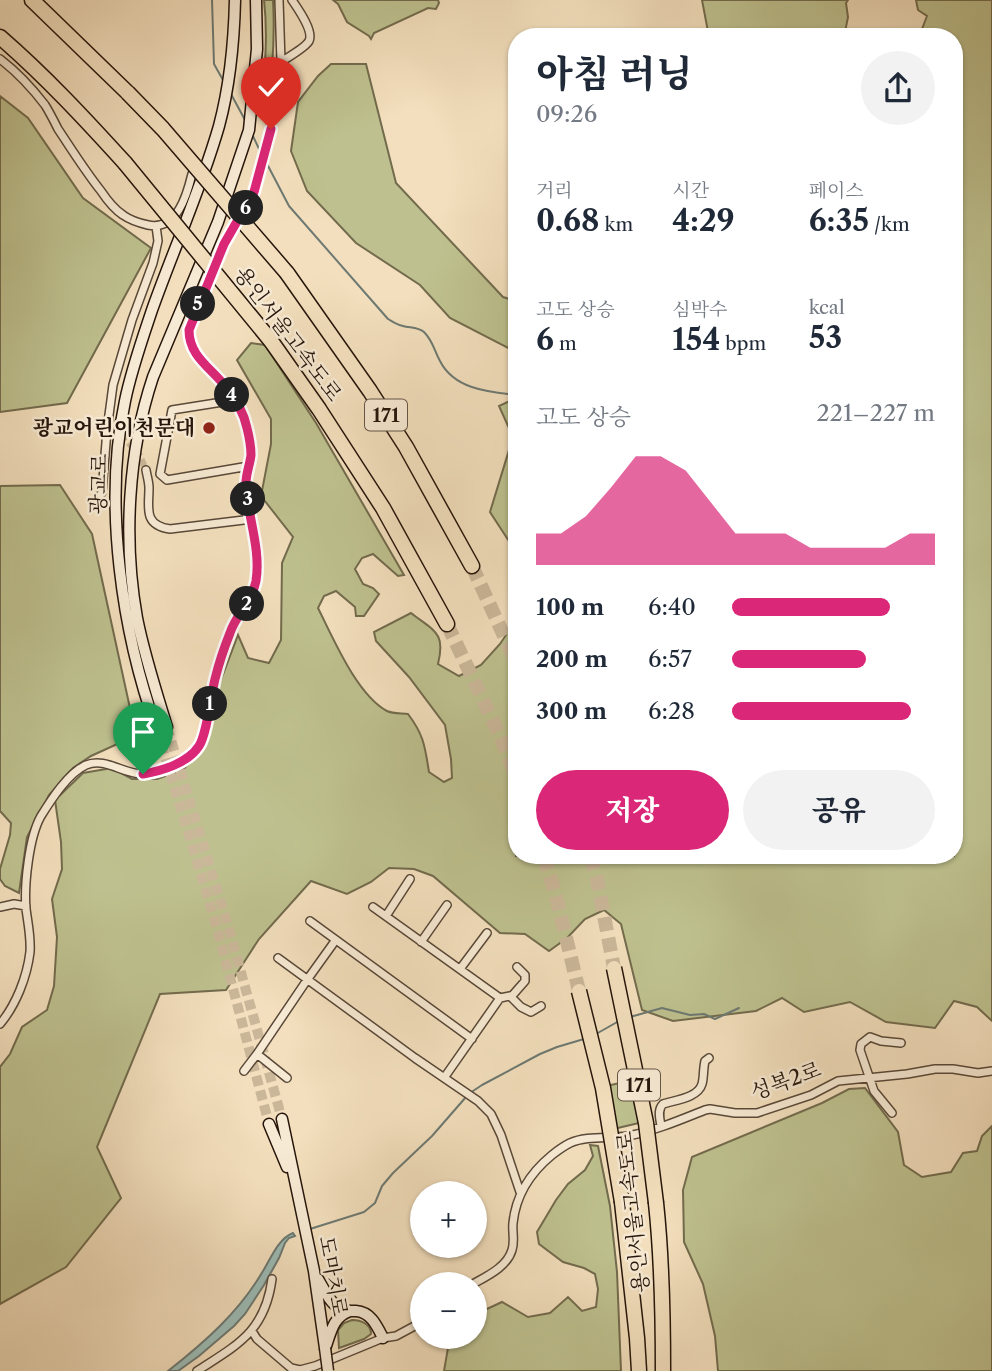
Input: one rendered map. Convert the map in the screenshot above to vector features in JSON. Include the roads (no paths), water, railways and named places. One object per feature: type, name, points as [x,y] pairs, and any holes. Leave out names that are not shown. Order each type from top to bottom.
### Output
[{"type":"highway","name":"용인서울고속도로","points":[[32,0],[163,129],[287,273],[406,447],[472,566]]},
{"type":"highway","name":"용인서울고속도로","points":[[0,37],[80,114],[125,163],[271,341],[383,508],[447,624]]},
{"type":"highway","name":"용인서울고속도로","points":[[614,968],[640,1091],[656,1203],[661,1248],[663,1371]]},
{"type":"highway","name":"용인서울고속도로","points":[[579,991],[603,1088],[622,1202],[639,1371]]},
{"type":"highway","points":[[632,1290],[633,1371]]},
{"type":"highway","points":[[663,1297],[673,1371]]},
{"type":"main road","name":"광교로","points":[[235,0],[230,67],[219,124],[204,173],[138,354],[125,401],[119,447],[117,533],[124,604],[141,677],[162,728],[131,577],[130,503],[133,465],[146,398],[153,377],[218,222],[245,144],[251,116],[257,49],[256,0]]},
{"type":"main road","points":[[282,1119],[297,1188]]},
{"type":"main road","points":[[269,1124],[297,1188]]},
{"type":"main road","name":"도마치로","points":[[297,1188],[314,1271],[328,1371]]},
{"type":"main road","points":[[314,1271],[333,1303],[350,1311]]},
{"type":"main road","points":[[325,1348],[337,1318],[350,1311],[367,1315],[383,1338]]},
{"type":"street","points":[[0,1024],[12,1008],[26,970],[30,952],[26,906],[29,853],[41,817],[52,798],[79,769],[89,764],[116,766],[143,774],[187,758],[199,746],[215,679],[231,630],[252,595],[256,583],[254,530],[246,484],[251,454],[247,426],[235,400],[195,354],[189,339],[189,330],[224,244],[248,204],[259,175],[271,129],[281,62],[279,0]]},
{"type":"street","points":[[281,62],[310,39],[310,31],[292,0]]},
{"type":"street","points":[[0,59],[22,78],[40,100],[84,169],[116,210],[133,221],[156,226],[172,217],[181,207],[192,174]]},
{"type":"street","points":[[98,500],[102,492],[113,385],[132,320],[153,263],[158,241],[156,226]]},
{"type":"street","points":[[235,400],[172,410],[160,474],[167,480],[248,466]]},
{"type":"street","points":[[145,470],[149,487],[148,513],[161,528],[251,519]]},
{"type":"street","points":[[386,916],[410,879]]},
{"type":"street","points":[[421,942],[447,905]]},
{"type":"street","points":[[0,906],[26,906]]},
{"type":"street","points":[[373,906],[500,998]]},
{"type":"street","points":[[310,921],[472,1040]]},
{"type":"street","points":[[460,969],[487,933]]},
{"type":"street","points":[[244,1072],[335,941]]},
{"type":"street","points":[[278,958],[478,1101],[491,1114],[520,1192]]},
{"type":"street","points":[[511,998],[525,981],[525,975],[517,967]]},
{"type":"street","points":[[444,1078],[500,998],[509,996],[530,1013],[541,1006]]},
{"type":"street","points":[[891,1113],[874,1091],[860,1050],[861,1044],[870,1037],[901,1043]]},
{"type":"street","points":[[257,1054],[286,1078]]},
{"type":"street","points":[[661,1126],[660,1107],[699,1090],[705,1061],[709,1058]]},
{"type":"street","name":"성복2로","points":[[487,1277],[503,1264],[512,1251],[512,1224],[520,1192],[540,1166],[570,1143],[628,1136],[705,1110],[757,1113],[811,1095],[838,1081],[935,1069],[978,1073],[992,1071]]},
{"type":"street","points":[[197,1371],[239,1344],[252,1331],[264,1309],[272,1279]]},
{"type":"street","points":[[252,1331],[290,1370],[306,1369],[410,1328]]},
{"type":"water","points":[[293,1233],[295,1236],[285,1243],[264,1285],[245,1314],[199,1356],[178,1371],[168,1371],[232,1313],[254,1286],[279,1244]]},
{"type":"waterway","points":[[212,0],[214,64],[223,80]]},
{"type":"waterway","points":[[231,94],[245,120]]},
{"type":"waterway","points":[[252,134],[260,151]]},
{"type":"waterway","points":[[266,162],[289,206],[388,319],[424,332],[440,361],[454,378],[483,390],[508,394]]},
{"type":"waterway","points":[[630,1017],[662,1008],[690,1015],[704,1014],[715,1019],[739,1008]]},
{"type":"waterway","points":[[596,1034],[619,1021]]},
{"type":"waterway","points":[[470,1093],[540,1054],[584,1039]]},
{"type":"waterway","points":[[310,1229],[364,1212],[375,1203],[382,1186],[393,1173],[432,1136],[466,1097]]},
{"type":"tunnel","points":[[109,418],[139,455],[146,470]]},
{"type":"tunnel","points":[[472,566],[508,645]]},
{"type":"tunnel","points":[[447,624],[508,756]]},
{"type":"tunnel","points":[[167,727],[226,919],[282,1119]]},
{"type":"tunnel","points":[[157,730],[215,921],[269,1124]]},
{"type":"tunnel","points":[[546,864],[579,991]]},
{"type":"tunnel","points":[[592,864],[614,968]]},
{"type":"place","name":"광교어린이천문대","points":[[209,428]]}]
